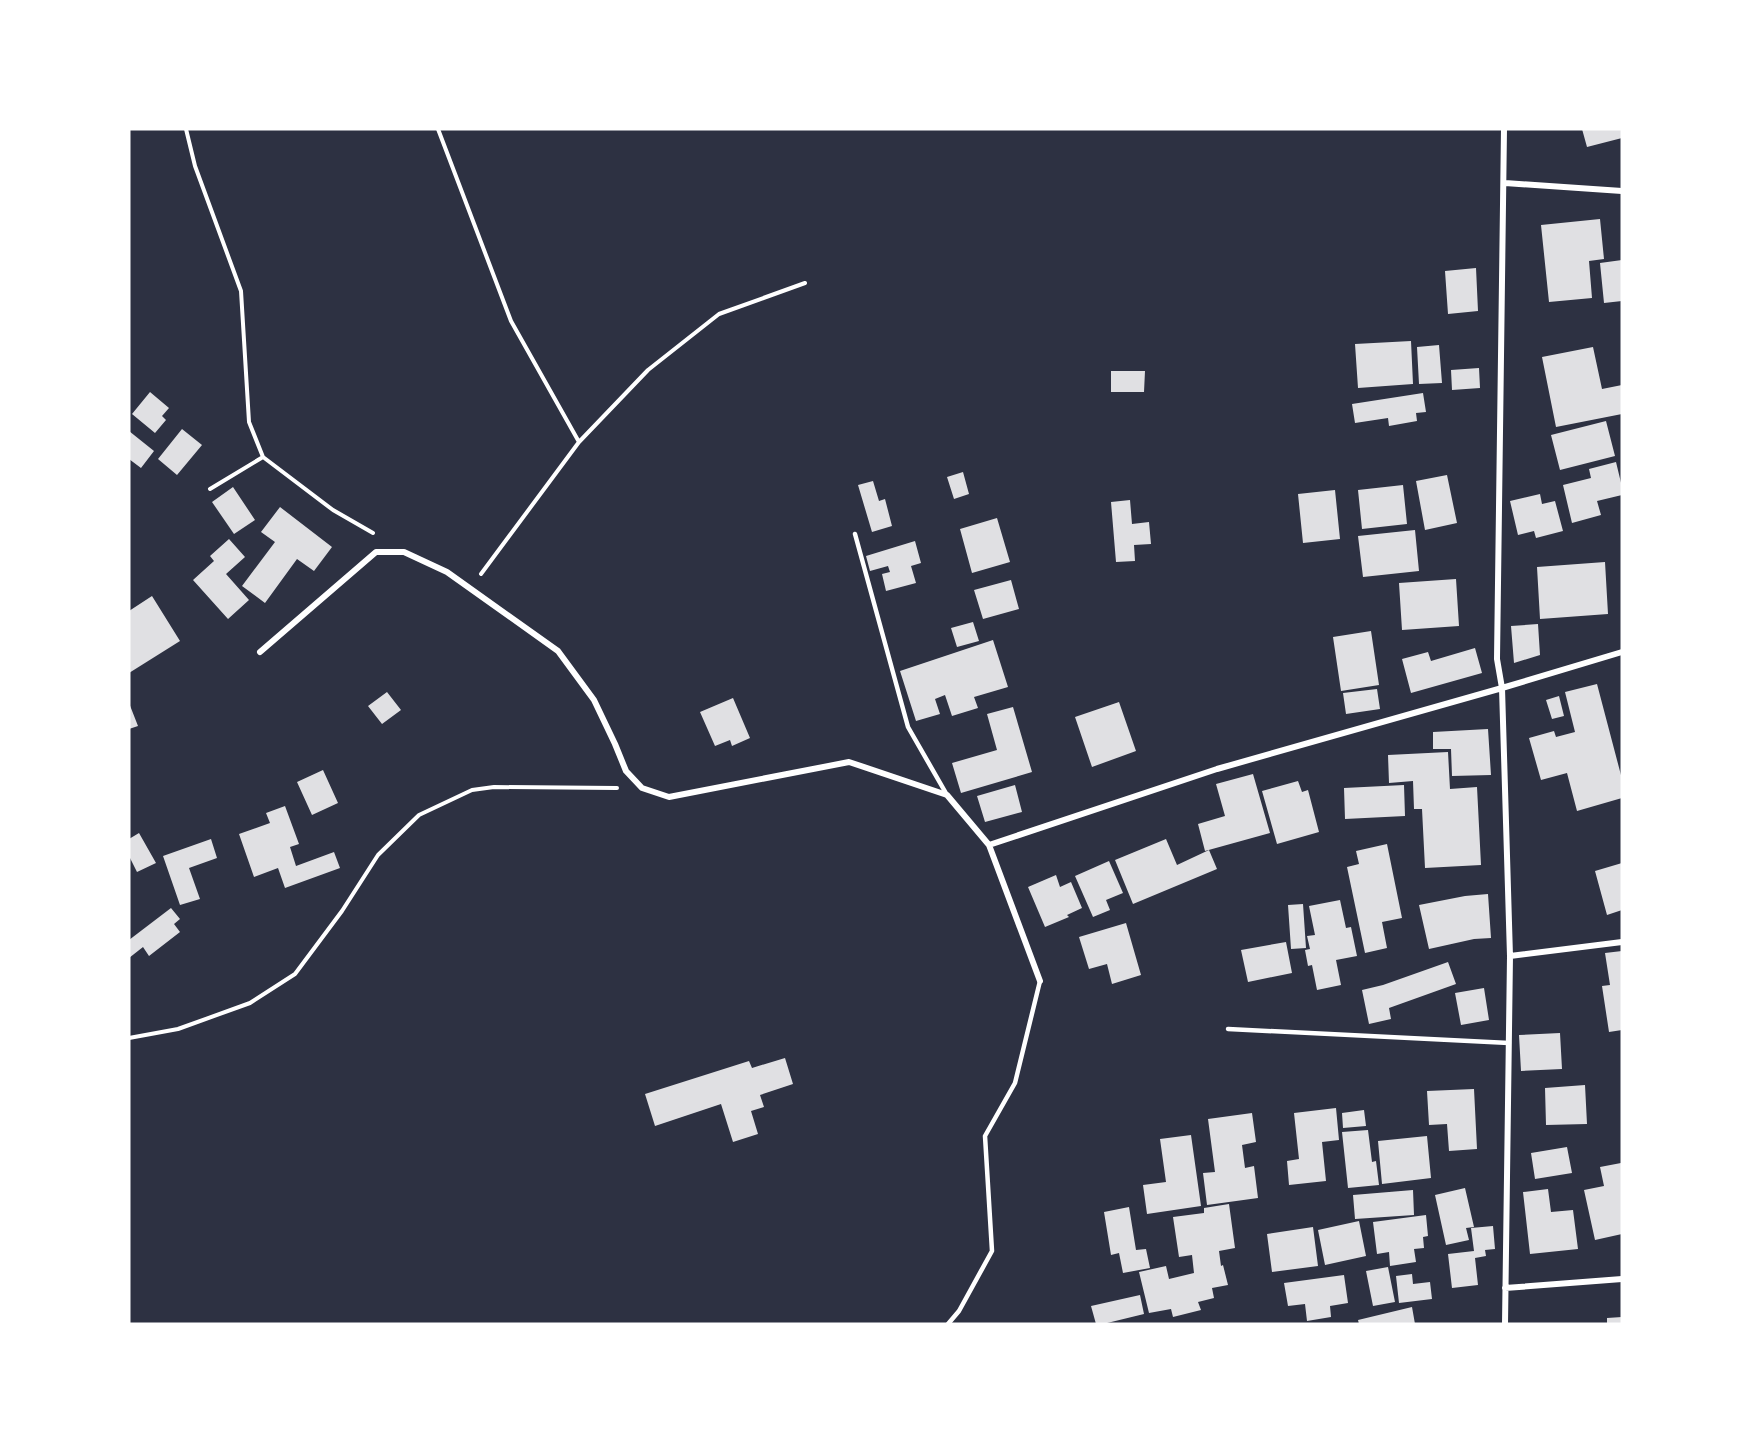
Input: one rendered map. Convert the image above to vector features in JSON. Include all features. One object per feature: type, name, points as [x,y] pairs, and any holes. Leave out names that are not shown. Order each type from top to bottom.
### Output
[{"type":"street","points":[[1504,129],[1497,658],[1502,688],[1510,956],[1505,1324]]},
{"type":"street","points":[[1504,183],[1622,190]]},
{"type":"street","points":[[260,652],[376,552],[404,552],[447,572],[558,651],[594,700],[626,771],[642,788],[669,797],[849,762],[947,795],[989,845],[1041,981]]},
{"type":"street","points":[[989,845],[1217,770],[1622,652]]},
{"type":"street","points":[[1510,956],[1622,942]]},
{"type":"street","points":[[1505,1288],[1622,1279]]},
{"type":"lane","points":[[855,534],[908,727],[947,795]]},
{"type":"lane","points":[[948,1324],[959,1311],[992,1251],[985,1136],[1015,1083],[1041,981]]},
{"type":"lane","points":[[1228,1029],[1509,1043]]},
{"type":"path","points":[[186,129],[195,166],[241,291],[249,422],[263,457],[333,510],[374,534]]},
{"type":"path","points":[[438,129],[511,321],[579,442]]},
{"type":"path","points":[[470,589],[579,442],[648,370],[719,314],[805,283]]},
{"type":"path","points":[[210,489],[263,457]]},
{"type":"path","points":[[129,1038],[178,1029],[250,1003],[295,974],[342,911],[378,855],[419,815],[472,790],[642,788]]},
{"type":"building","points":[[1582,129],[1622,129],[1622,138],[1587,147]]},
{"type":"building","points":[[1600,219],[1604,259],[1589,261],[1592,298],[1549,302],[1541,225]]},
{"type":"building","points":[[1622,260],[1622,301],[1604,303],[1600,263]]},
{"type":"building","points":[[1476,268],[1478,311],[1448,314],[1445,271]]},
{"type":"building","points":[[1411,341],[1413,384],[1358,388],[1355,344]]},
{"type":"building","points":[[1439,345],[1442,383],[1419,384],[1417,347]]},
{"type":"building","points":[[1593,347],[1602,389],[1622,385],[1622,414],[1556,427],[1542,357]]},
{"type":"building","points":[[1479,368],[1480,388],[1452,390],[1451,370]]},
{"type":"building","points":[[1111,371],[1145,371],[1144,392],[1111,392]]},
{"type":"building","points":[[150,392],[169,408],[162,416],[166,420],[155,433],[132,414]]},
{"type":"building","points":[[1423,393],[1426,412],[1416,413],[1417,421],[1389,426],[1388,418],[1355,423],[1352,404]]},
{"type":"building","points":[[1606,421],[1615,456],[1560,470],[1551,435]]},
{"type":"building","points":[[182,429],[202,445],[177,475],[158,459]]},
{"type":"building","points":[[129,431],[154,451],[141,468],[129,459]]},
{"type":"building","points":[[1616,462],[1622,495],[1597,501],[1601,515],[1572,523],[1563,485],[1591,478],[1589,469]]},
{"type":"building","points":[[963,472],[969,494],[954,499],[947,477]]},
{"type":"building","points":[[1447,475],[1457,523],[1425,530],[1416,481]]},
{"type":"building","points":[[873,481],[879,501],[885,499],[892,526],[872,532],[858,485]]},
{"type":"building","points":[[1403,485],[1407,524],[1362,529],[1358,490]]},
{"type":"building","points":[[233,487],[255,520],[234,534],[212,502]]},
{"type":"building","points":[[1335,490],[1340,539],[1303,543],[1298,494]]},
{"type":"building","points":[[1540,494],[1542,504],[1555,501],[1563,531],[1536,538],[1534,531],[1518,535],[1510,501]]},
{"type":"building","points":[[1130,500],[1132,524],[1149,522],[1151,544],[1134,545],[1135,561],[1116,562],[1111,502]]},
{"type":"building","points":[[280,507],[332,547],[314,571],[297,559],[265,603],[242,586],[275,542],[261,532]]},
{"type":"building","points":[[997,518],[1010,562],[972,573],[960,529]]},
{"type":"building","points":[[1415,530],[1419,571],[1363,577],[1358,536]]},
{"type":"building","points":[[229,539],[245,557],[226,574],[249,600],[228,619],[193,580],[214,561],[210,556]]},
{"type":"building","points":[[915,541],[921,563],[911,566],[916,583],[886,591],[882,574],[890,572],[888,566],[870,571],[866,556]]},
{"type":"building","points":[[1605,562],[1608,614],[1540,619],[1537,567]]},
{"type":"building","points":[[1456,579],[1459,626],[1402,630],[1399,583]]},
{"type":"building","points":[[1011,580],[1019,609],[983,619],[974,590]]},
{"type":"building","points":[[152,596],[180,641],[129,673],[129,611]]},
{"type":"building","points":[[973,622],[979,641],[957,647],[951,628]]},
{"type":"building","points":[[1538,624],[1540,655],[1514,663],[1511,626]]},
{"type":"building","points":[[1371,631],[1379,685],[1341,691],[1333,637]]},
{"type":"building","points":[[993,640],[1008,687],[974,697],[978,708],[952,716],[945,695],[935,699],[940,714],[916,721],[900,671]]},
{"type":"building","points":[[1475,648],[1482,673],[1411,693],[1402,659],[1428,652],[1431,661]]},
{"type":"building","points":[[1597,684],[1622,779],[1622,798],[1577,811],[1567,773],[1541,780],[1529,738],[1554,731],[1556,737],[1575,732],[1565,692]]},
{"type":"building","points":[[1377,689],[1380,709],[1346,714],[1343,693]]},
{"type":"building","points":[[387,692],[401,710],[382,724],[368,706]]},
{"type":"building","points":[[1559,696],[1564,716],[1552,719],[1546,700]]},
{"type":"building","points":[[733,698],[750,738],[732,746],[730,740],[715,746],[700,712]]},
{"type":"building","points":[[1119,702],[1136,751],[1092,767],[1075,717]]},
{"type":"building","points":[[129,703],[138,726],[129,729]]},
{"type":"building","points":[[1013,707],[1032,772],[961,793],[952,763],[997,750],[987,714]]},
{"type":"building","points":[[1488,729],[1491,775],[1452,776],[1451,749],[1433,749],[1433,732]]},
{"type":"building","points":[[1448,752],[1450,789],[1477,787],[1481,865],[1425,868],[1422,809],[1414,809],[1413,781],[1389,783],[1388,755]]},
{"type":"building","points":[[323,770],[338,803],[312,815],[297,782]]},
{"type":"building","points":[[1253,774],[1270,833],[1205,851],[1198,824],[1225,816],[1216,784]]},
{"type":"building","points":[[1298,781],[1302,792],[1308,790],[1319,832],[1277,844],[1262,791]]},
{"type":"building","points":[[1015,785],[1022,812],[985,822],[977,796]]},
{"type":"building","points":[[1404,785],[1405,816],[1345,819],[1344,788]]},
{"type":"building","points":[[285,806],[299,844],[290,847],[296,866],[334,852],[340,868],[285,888],[278,868],[254,877],[239,834],[270,823],[266,813]]},
{"type":"building","points":[[139,833],[156,863],[137,872],[129,856],[129,839]]},
{"type":"building","points":[[211,839],[217,858],[189,868],[200,899],[180,905],[163,856]]},
{"type":"building","points":[[1166,839],[1177,865],[1209,850],[1217,869],[1133,904],[1115,860]]},
{"type":"building","points":[[1387,844],[1402,918],[1382,922],[1387,948],[1365,953],[1347,867],[1359,864],[1356,851]]},
{"type":"building","points":[[1109,861],[1123,893],[1106,900],[1110,910],[1093,917],[1075,876]]},
{"type":"building","points":[[1622,863],[1622,910],[1607,915],[1595,871]]},
{"type":"building","points":[[1056,875],[1060,887],[1071,882],[1082,908],[1067,915],[1069,917],[1045,927],[1028,887]]},
{"type":"building","points":[[1488,894],[1491,938],[1474,939],[1429,949],[1419,905]]},
{"type":"building","points":[[1340,900],[1346,928],[1351,927],[1357,956],[1336,960],[1341,985],[1317,990],[1312,965],[1308,966],[1305,950],[1310,949],[1307,936],[1315,935],[1309,906]]},
{"type":"building","points":[[1303,904],[1306,948],[1291,949],[1288,905]]},
{"type":"building","points":[[171,908],[180,919],[174,924],[180,932],[149,956],[143,947],[129,958],[129,940]]},
{"type":"building","points":[[1126,923],[1141,975],[1112,984],[1107,964],[1089,969],[1079,937]]},
{"type":"building","points":[[1286,942],[1292,973],[1248,982],[1241,950]]},
{"type":"building","points":[[1622,951],[1622,1030],[1609,1032],[1602,986],[1610,985],[1605,953]]},
{"type":"building","points":[[1448,962],[1456,984],[1389,1008],[1391,1019],[1369,1024],[1362,990]]},
{"type":"building","points":[[1484,988],[1489,1020],[1461,1025],[1455,993]]},
{"type":"building","points":[[1560,1033],[1562,1069],[1521,1071],[1519,1035]]},
{"type":"building","points":[[785,1058],[793,1084],[760,1095],[764,1107],[751,1111],[758,1134],[733,1142],[721,1104],[655,1126],[645,1094],[749,1061],[752,1068]]},
{"type":"building","points":[[1585,1085],[1587,1124],[1546,1125],[1545,1088]]},
{"type":"building","points":[[1474,1089],[1477,1149],[1449,1151],[1447,1124],[1429,1125],[1427,1091]]},
{"type":"building","points":[[1336,1108],[1339,1140],[1322,1142],[1326,1181],[1289,1185],[1287,1161],[1299,1159],[1294,1113]]},
{"type":"building","points":[[1364,1110],[1366,1126],[1343,1128],[1342,1113]]},
{"type":"building","points":[[1252,1113],[1256,1142],[1242,1145],[1245,1168],[1254,1166],[1258,1198],[1207,1205],[1203,1173],[1215,1172],[1208,1119]]},
{"type":"building","points":[[1368,1130],[1372,1162],[1376,1161],[1379,1185],[1348,1188],[1342,1132]]},
{"type":"building","points":[[1191,1135],[1201,1206],[1147,1214],[1143,1185],[1166,1182],[1160,1139]]},
{"type":"building","points":[[1427,1136],[1431,1178],[1382,1184],[1378,1141]]},
{"type":"building","points":[[1567,1147],[1572,1173],[1535,1179],[1531,1153]]},
{"type":"building","points":[[1621,1163],[1622,1234],[1595,1240],[1584,1190],[1604,1186],[1600,1167]]},
{"type":"building","points":[[1465,1188],[1474,1227],[1466,1228],[1469,1240],[1446,1245],[1435,1195]]},
{"type":"building","points":[[1548,1189],[1551,1212],[1573,1210],[1578,1249],[1530,1254],[1523,1192]]},
{"type":"building","points":[[1413,1190],[1414,1215],[1355,1219],[1353,1195]]},
{"type":"building","points":[[1229,1204],[1235,1248],[1219,1251],[1221,1266],[1223,1265],[1228,1285],[1212,1288],[1214,1298],[1198,1302],[1201,1310],[1173,1317],[1171,1309],[1149,1313],[1139,1272],[1166,1266],[1169,1279],[1194,1273],[1192,1255],[1179,1257],[1173,1217],[1204,1213],[1204,1208]]},
{"type":"building","points":[[1129,1207],[1136,1250],[1146,1249],[1150,1268],[1123,1273],[1119,1253],[1111,1255],[1104,1212]]},
{"type":"building","points":[[1426,1215],[1428,1236],[1423,1237],[1424,1248],[1414,1249],[1416,1262],[1390,1266],[1389,1252],[1377,1254],[1373,1222]]},
{"type":"building","points":[[1359,1221],[1366,1256],[1325,1265],[1318,1230]]},
{"type":"building","points":[[1493,1226],[1495,1249],[1485,1250],[1486,1256],[1475,1258],[1478,1285],[1452,1288],[1448,1254],[1474,1251],[1471,1228]]},
{"type":"building","points":[[1313,1227],[1318,1266],[1272,1272],[1267,1234]]},
{"type":"building","points":[[1388,1267],[1395,1302],[1373,1306],[1366,1271]]},
{"type":"building","points":[[1412,1274],[1413,1284],[1430,1282],[1432,1299],[1399,1303],[1396,1276]]},
{"type":"building","points":[[1344,1275],[1348,1303],[1330,1306],[1331,1317],[1307,1321],[1305,1304],[1288,1306],[1284,1283]]},
{"type":"building","points":[[1140,1295],[1144,1314],[1096,1324],[1091,1306]]},
{"type":"building","points":[[1412,1307],[1415,1324],[1359,1324],[1358,1320]]},
{"type":"building","points":[[1622,1317],[1622,1324],[1607,1324],[1607,1318]]}]
